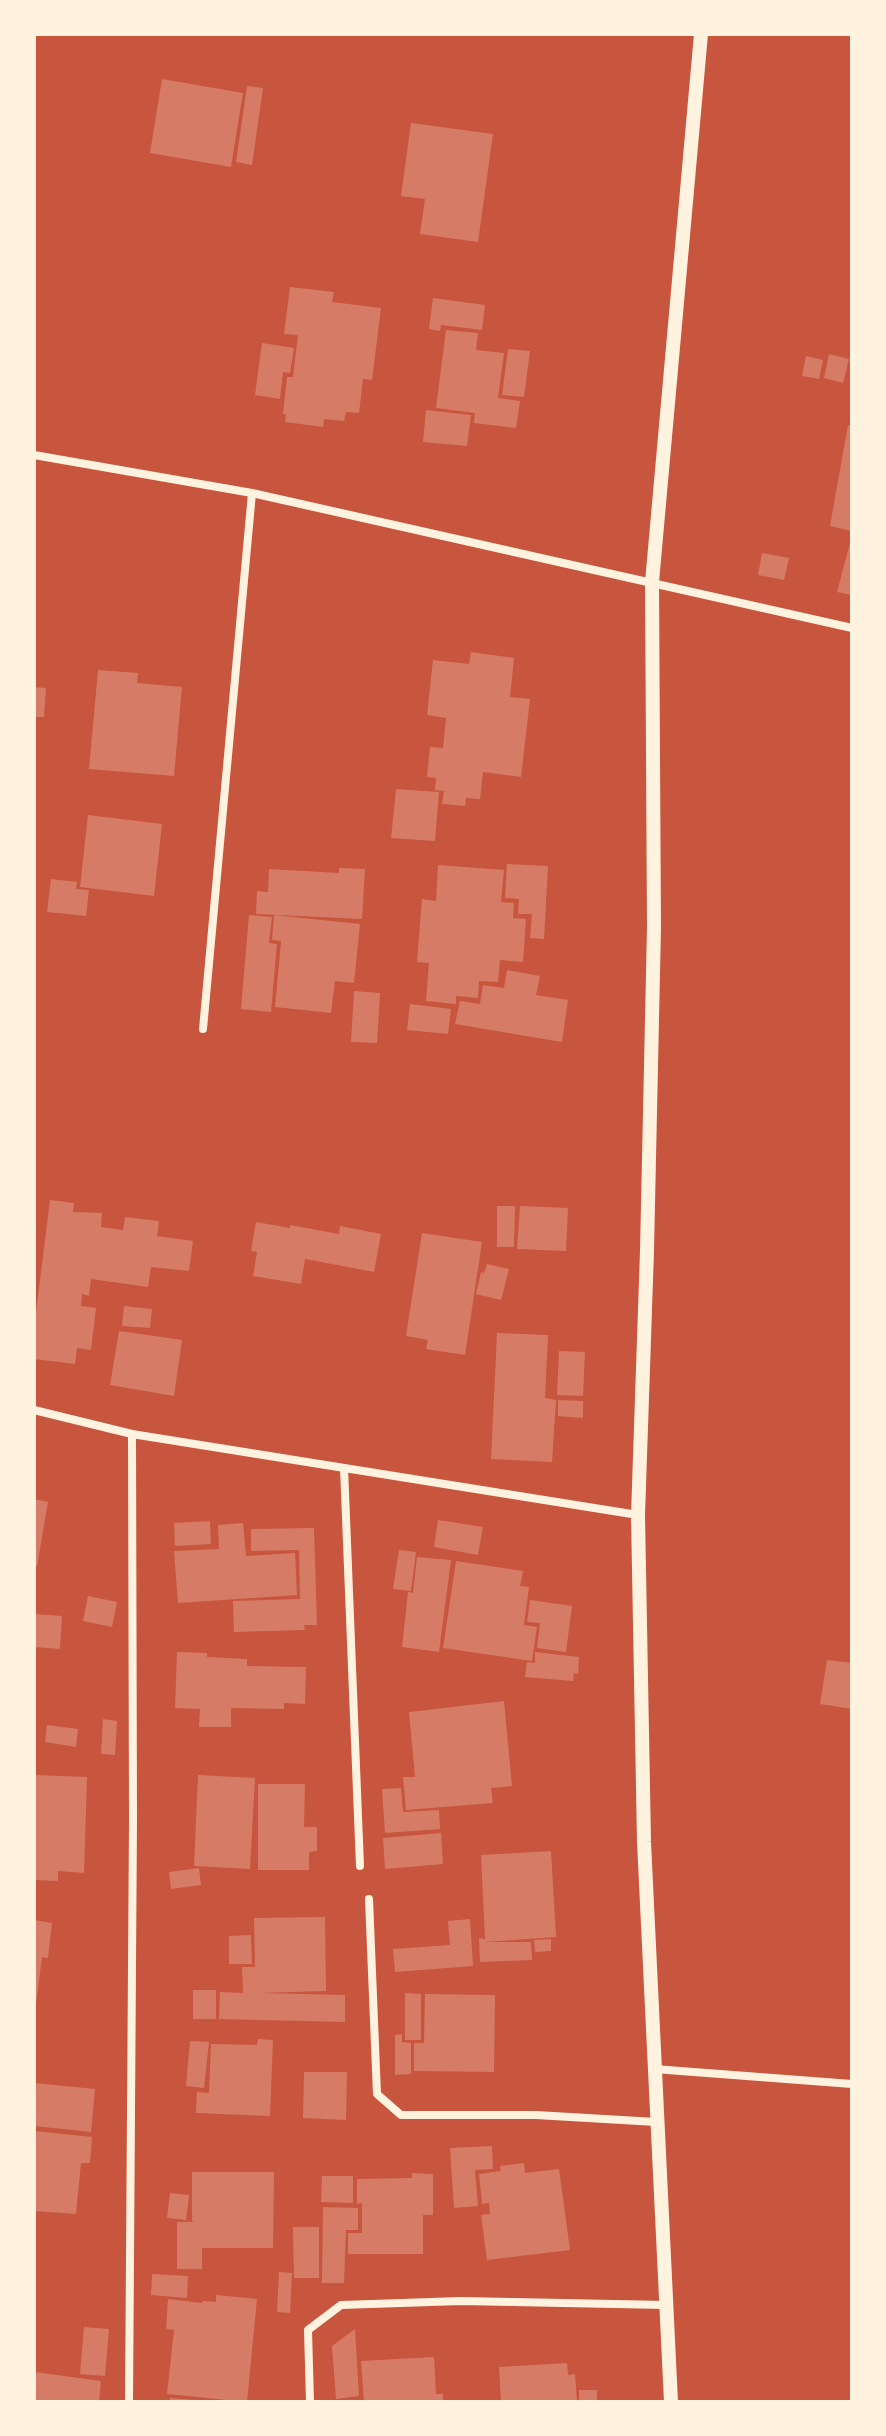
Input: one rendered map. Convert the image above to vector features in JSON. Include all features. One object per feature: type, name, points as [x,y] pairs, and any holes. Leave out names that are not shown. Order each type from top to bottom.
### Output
[{"type":"street","points":[[671,2402],[644,1842],[638,1515],[654,927],[652,582],[701,34]]},
{"type":"street","points":[[34,455],[252,493],[852,628]]},
{"type":"street","points":[[203,1029],[252,493]]},
{"type":"street","points":[[34,1410],[132,1434],[638,1515]]},
{"type":"street","points":[[129,2402],[132,1434]]},
{"type":"street","points":[[344,1468],[360,1866]]},
{"type":"street","points":[[369,1899],[377,2094],[401,2115],[536,2115],[656,2122]]},
{"type":"street","points":[[654,2069],[852,2084]]},
{"type":"street","points":[[310,2402],[308,2330],[341,2305],[461,2301],[666,2305]]},
{"type":"building","points":[[162,79],[243,93],[231,167],[150,153]]},
{"type":"building","points":[[247,86],[263,88],[252,165],[236,162]]},
{"type":"building","points":[[411,123],[493,134],[478,242],[420,234],[425,199],[401,196]]},
{"type":"building","points":[[290,287],[334,292],[332,302],[381,308],[372,380],[363,379],[359,413],[346,412],[344,421],[324,419],[323,427],[285,422],[287,377],[293,377],[298,335],[284,334]]},
{"type":"building","points":[[433,298],[485,305],[482,330],[441,325],[440,331],[429,329]]},
{"type":"building","points":[[446,330],[478,333],[476,350],[504,353],[498,398],[520,401],[516,428],[474,423],[475,413],[436,408]]},
{"type":"building","points":[[262,343],[294,348],[290,373],[283,372],[280,399],[255,395]]},
{"type":"building","points":[[508,349],[530,351],[524,397],[502,395]]},
{"type":"building","points":[[829,354],[849,359],[843,383],[824,378]]},
{"type":"building","points":[[806,356],[823,360],[819,379],[802,376]]},
{"type":"building","points":[[426,410],[471,415],[467,446],[423,442]]},
{"type":"building","points":[[848,425],[852,426],[852,531],[830,526]]},
{"type":"building","points":[[852,539],[852,595],[837,592]]},
{"type":"building","points":[[762,553],[789,558],[784,580],[758,575]]},
{"type":"building","points":[[471,652],[514,658],[510,697],[530,699],[521,777],[483,772],[480,799],[466,798],[465,806],[442,804],[444,791],[435,790],[436,778],[427,777],[430,747],[443,748],[446,718],[427,715],[433,660],[469,664]]},
{"type":"building","points":[[98,670],[138,673],[137,683],[182,687],[174,776],[89,769]]},
{"type":"building","points":[[34,687],[46,688],[44,717],[34,717]]},
{"type":"building","points":[[396,789],[439,792],[435,841],[391,838]]},
{"type":"building","points":[[88,815],[162,824],[154,896],[80,887]]},
{"type":"building","points":[[507,864],[548,866],[544,939],[530,938],[532,914],[518,914],[519,899],[505,898]]},
{"type":"building","points":[[438,865],[504,870],[501,902],[514,903],[513,918],[526,919],[523,962],[500,960],[498,982],[479,981],[478,998],[456,996],[456,1004],[426,1001],[429,963],[417,962],[422,899],[436,901]]},
{"type":"building","points":[[339,868],[365,869],[362,919],[256,914],[257,891],[268,892],[269,869],[339,873]]},
{"type":"building","points":[[51,879],[77,882],[76,889],[89,890],[86,916],[47,912]]},
{"type":"building","points":[[249,915],[272,917],[269,943],[277,944],[271,1012],[241,1009]]},
{"type":"building","points":[[274,915],[360,924],[354,983],[335,981],[331,1013],[275,1007],[281,941],[272,940]]},
{"type":"building","points":[[507,970],[540,976],[536,995],[568,1000],[562,1042],[455,1024],[460,1001],[480,1004],[483,985],[504,988]]},
{"type":"building","points":[[354,991],[380,993],[377,1043],[351,1042]]},
{"type":"building","points":[[410,1004],[451,1009],[448,1034],[407,1030]]},
{"type":"building","points":[[50,1200],[74,1203],[73,1212],[102,1213],[101,1227],[123,1230],[125,1217],[159,1221],[157,1236],[193,1241],[189,1271],[151,1267],[148,1287],[91,1279],[89,1296],[82,1294],[81,1306],[96,1308],[91,1350],[77,1348],[75,1364],[34,1359],[34,1328]]},
{"type":"building","points":[[497,1206],[515,1206],[514,1247],[497,1247]]},
{"type":"building","points":[[520,1206],[568,1208],[566,1251],[517,1249]]},
{"type":"building","points":[[256,1222],[339,1234],[340,1226],[381,1234],[374,1272],[305,1259],[301,1284],[253,1276],[257,1252],[251,1251]]},
{"type":"building","points":[[422,1233],[482,1242],[465,1355],[426,1349],[428,1340],[406,1336]]},
{"type":"building","points":[[487,1264],[509,1269],[501,1300],[476,1294],[481,1272],[484,1273]]},
{"type":"building","points":[[124,1306],[152,1309],[150,1328],[122,1326]]},
{"type":"building","points":[[119,1331],[182,1340],[174,1396],[110,1385]]},
{"type":"building","points":[[497,1333],[548,1335],[545,1398],[556,1400],[552,1462],[491,1459]]},
{"type":"building","points":[[559,1351],[585,1352],[583,1396],[557,1395]]},
{"type":"building","points":[[558,1400],[583,1401],[583,1418],[558,1416]]},
{"type":"building","points":[[34,1499],[48,1502],[37,1566],[34,1565]]},
{"type":"building","points":[[438,1520],[483,1527],[478,1555],[434,1547]]},
{"type":"building","points":[[210,1521],[211,1544],[175,1546],[174,1523]]},
{"type":"building","points":[[243,1523],[246,1556],[295,1553],[297,1595],[178,1603],[174,1551],[219,1549],[218,1525]]},
{"type":"building","points":[[314,1528],[317,1625],[304,1625],[305,1630],[234,1632],[233,1601],[300,1599],[299,1550],[251,1551],[251,1529]]},
{"type":"building","points":[[399,1550],[416,1552],[411,1591],[393,1589]]},
{"type":"building","points":[[417,1557],[451,1560],[439,1652],[402,1647],[408,1592],[413,1593]]},
{"type":"building","points":[[456,1561],[523,1571],[520,1586],[529,1587],[524,1625],[537,1627],[532,1661],[443,1648]]},
{"type":"building","points":[[88,1596],[117,1602],[112,1627],[83,1621]]},
{"type":"building","points":[[530,1600],[572,1606],[566,1652],[537,1648],[540,1623],[527,1622]]},
{"type":"building","points":[[34,1614],[62,1616],[60,1649],[34,1647]]},
{"type":"building","points":[[177,1652],[247,1659],[247,1666],[306,1667],[305,1704],[284,1703],[284,1709],[231,1708],[231,1727],[199,1727],[200,1709],[175,1708]]},
{"type":"building","points":[[535,1652],[579,1657],[578,1674],[574,1673],[573,1681],[525,1677],[527,1662],[535,1663]]},
{"type":"building","points":[[827,1660],[852,1663],[852,1709],[820,1704]]},
{"type":"building","points":[[504,1701],[512,1786],[491,1788],[493,1803],[406,1810],[403,1777],[415,1777],[409,1712]]},
{"type":"building","points":[[103,1719],[117,1721],[115,1755],[101,1754]]},
{"type":"building","points":[[47,1725],[78,1729],[76,1747],[45,1742]]},
{"type":"building","points":[[34,1775],[87,1777],[84,1873],[58,1871],[58,1881],[34,1880]]},
{"type":"building","points":[[198,1775],[255,1778],[250,1869],[194,1866]]},
{"type":"building","points":[[258,1784],[305,1784],[304,1827],[317,1827],[317,1851],[309,1852],[309,1870],[258,1870]]},
{"type":"building","points":[[401,1788],[403,1812],[439,1810],[440,1829],[385,1833],[382,1789]]},
{"type":"building","points":[[441,1833],[443,1864],[385,1869],[383,1838]]},
{"type":"building","points":[[551,1851],[556,1937],[484,1942],[531,1942],[532,1960],[480,1962],[479,1938],[485,1939],[481,1855]]},
{"type":"building","points":[[199,1868],[201,1885],[171,1889],[169,1872]]},
{"type":"building","points":[[325,1917],[326,1991],[259,1993],[345,1995],[345,2022],[219,2019],[220,1992],[243,1993],[242,1967],[255,1967],[254,1918]]},
{"type":"building","points":[[470,1919],[473,1966],[395,1972],[393,1949],[450,1945],[448,1921]]},
{"type":"building","points":[[34,1920],[52,1923],[48,1958],[42,1957],[36,2004],[34,2004]]},
{"type":"building","points":[[251,1935],[252,1964],[229,1964],[229,1936]]},
{"type":"building","points":[[551,1939],[551,1951],[535,1952],[534,1940]]},
{"type":"building","points":[[193,1990],[216,1990],[216,2019],[193,2019]]},
{"type":"building","points":[[405,1993],[421,1994],[421,2040],[405,2040]]},
{"type":"building","points":[[425,1994],[495,1995],[494,2072],[414,2071],[414,2043],[424,2043]]},
{"type":"building","points":[[402,2034],[402,2042],[411,2043],[411,2074],[395,2075],[395,2035]]},
{"type":"building","points":[[258,2039],[273,2040],[270,2116],[196,2113],[197,2092],[209,2093],[211,2044],[257,2045]]},
{"type":"building","points":[[190,2041],[209,2042],[204,2088],[186,2086]]},
{"type":"building","points":[[304,2072],[347,2072],[346,2120],[303,2118]]},
{"type":"building","points":[[34,2083],[95,2089],[91,2132],[34,2126]]},
{"type":"building","points":[[34,2131],[92,2137],[90,2163],[81,2163],[76,2214],[34,2211]]},
{"type":"building","points":[[492,2146],[493,2169],[475,2170],[478,2206],[454,2208],[450,2148]]},
{"type":"building","points":[[524,2163],[525,2173],[559,2169],[570,2250],[487,2260],[481,2215],[490,2214],[489,2203],[482,2204],[479,2174],[501,2171],[500,2166]]},
{"type":"building","points":[[192,2172],[274,2172],[273,2248],[202,2248],[202,2269],[177,2269],[177,2222],[194,2222]]},
{"type":"building","points":[[412,2173],[433,2174],[433,2215],[423,2215],[423,2254],[348,2254],[348,2233],[362,2233],[362,2203],[357,2204],[357,2179],[412,2178]]},
{"type":"building","points":[[322,2176],[353,2176],[353,2203],[321,2202]]},
{"type":"building","points":[[170,2193],[189,2195],[186,2220],[167,2218]]},
{"type":"building","points":[[323,2207],[358,2208],[358,2230],[346,2230],[344,2283],[322,2283]]},
{"type":"building","points":[[293,2227],[319,2227],[319,2278],[294,2278]]},
{"type":"building","points":[[279,2272],[292,2273],[290,2313],[277,2312]]},
{"type":"building","points":[[152,2274],[188,2276],[187,2298],[151,2295]]},
{"type":"building","points":[[216,2295],[257,2299],[247,2402],[167,2394],[174,2330],[166,2329],[168,2299],[216,2302]]},
{"type":"building","points":[[84,2327],[109,2329],[105,2376],[80,2374]]},
{"type":"building","points":[[355,2329],[359,2396],[336,2399],[332,2346]]},
{"type":"building","points":[[434,2357],[436,2394],[443,2394],[443,2402],[364,2402],[361,2361]]},
{"type":"building","points":[[567,2363],[568,2375],[575,2374],[577,2402],[501,2402],[499,2367]]},
{"type":"building","points":[[35,2372],[101,2381],[99,2402],[34,2402]]},
{"type":"building","points":[[579,2390],[597,2390],[597,2402],[579,2402]]},
{"type":"building","points":[[170,2398],[194,2400],[194,2402],[170,2402]]}]
